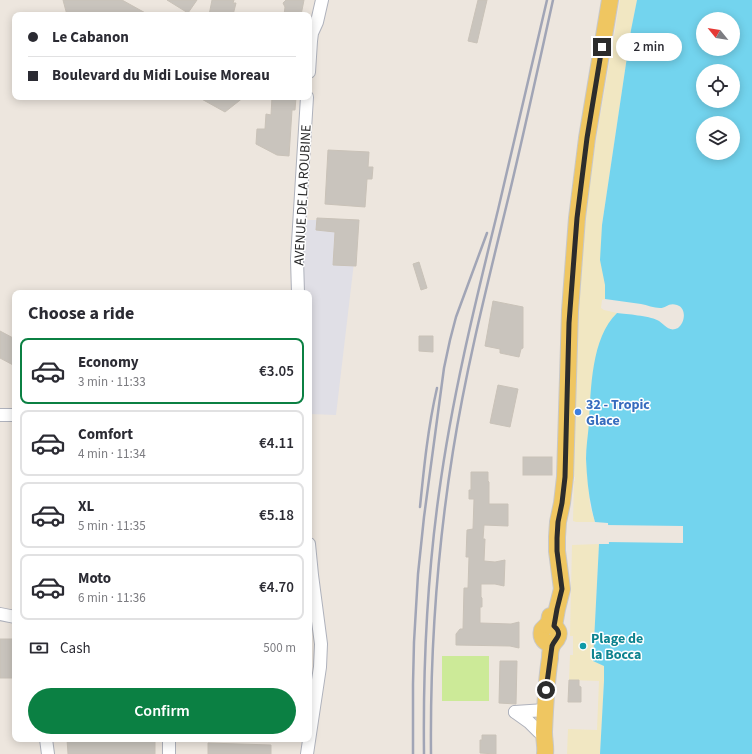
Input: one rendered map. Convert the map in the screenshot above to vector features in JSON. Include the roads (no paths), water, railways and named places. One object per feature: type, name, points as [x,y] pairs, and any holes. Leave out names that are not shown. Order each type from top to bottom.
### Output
[{"type":"main road","points":[[538,754],[539,732],[552,646],[549,622],[555,588],[560,574],[557,538],[565,477],[569,325],[577,218],[587,138],[610,0]]},
{"type":"main road","points":[[543,710],[545,754]]},
{"type":"street","points":[[312,33],[317,22],[322,0]]},
{"type":"street","name":"AVENUE DE LA ROUBINE","points":[[298,290],[297,259],[307,100]]},
{"type":"street","points":[[0,415],[12,415]]},
{"type":"street","points":[[312,575],[321,644],[320,667],[312,715]]},
{"type":"street","points":[[0,614],[12,616]]},
{"type":"street","points":[[539,732],[529,722],[515,712],[543,710]]},
{"type":"street","points":[[46,742],[48,754]]},
{"type":"street","points":[[169,742],[169,754]]},
{"type":"street","points":[[308,754],[309,742]]},
{"type":"water","points":[[637,0],[752,0],[752,754],[600,754],[604,666],[593,661],[599,544],[609,544],[608,523],[595,522],[587,475],[586,450],[594,365],[602,336],[608,324],[617,313],[638,315],[660,321],[666,327],[671,329],[678,328],[680,326],[684,316],[682,309],[674,304],[658,308],[605,299],[605,285],[600,260],[602,225],[631,30]]},
{"type":"railway","points":[[424,754],[425,656],[431,558],[444,457],[457,386],[547,0]]},
{"type":"railway","points":[[431,754],[433,640],[443,526],[453,451],[486,288],[521,144],[553,0]]},
{"type":"railway","points":[[413,754],[414,642],[418,574],[444,368],[456,317],[487,233]]},
{"type":"railway","points":[[420,507],[429,432],[437,388]]},
{"type":"place","name":"32 - Tropic Glace","points":[[578,412]]},
{"type":"place","name":"Plage de la Bocca","points":[[583,646]]}]
